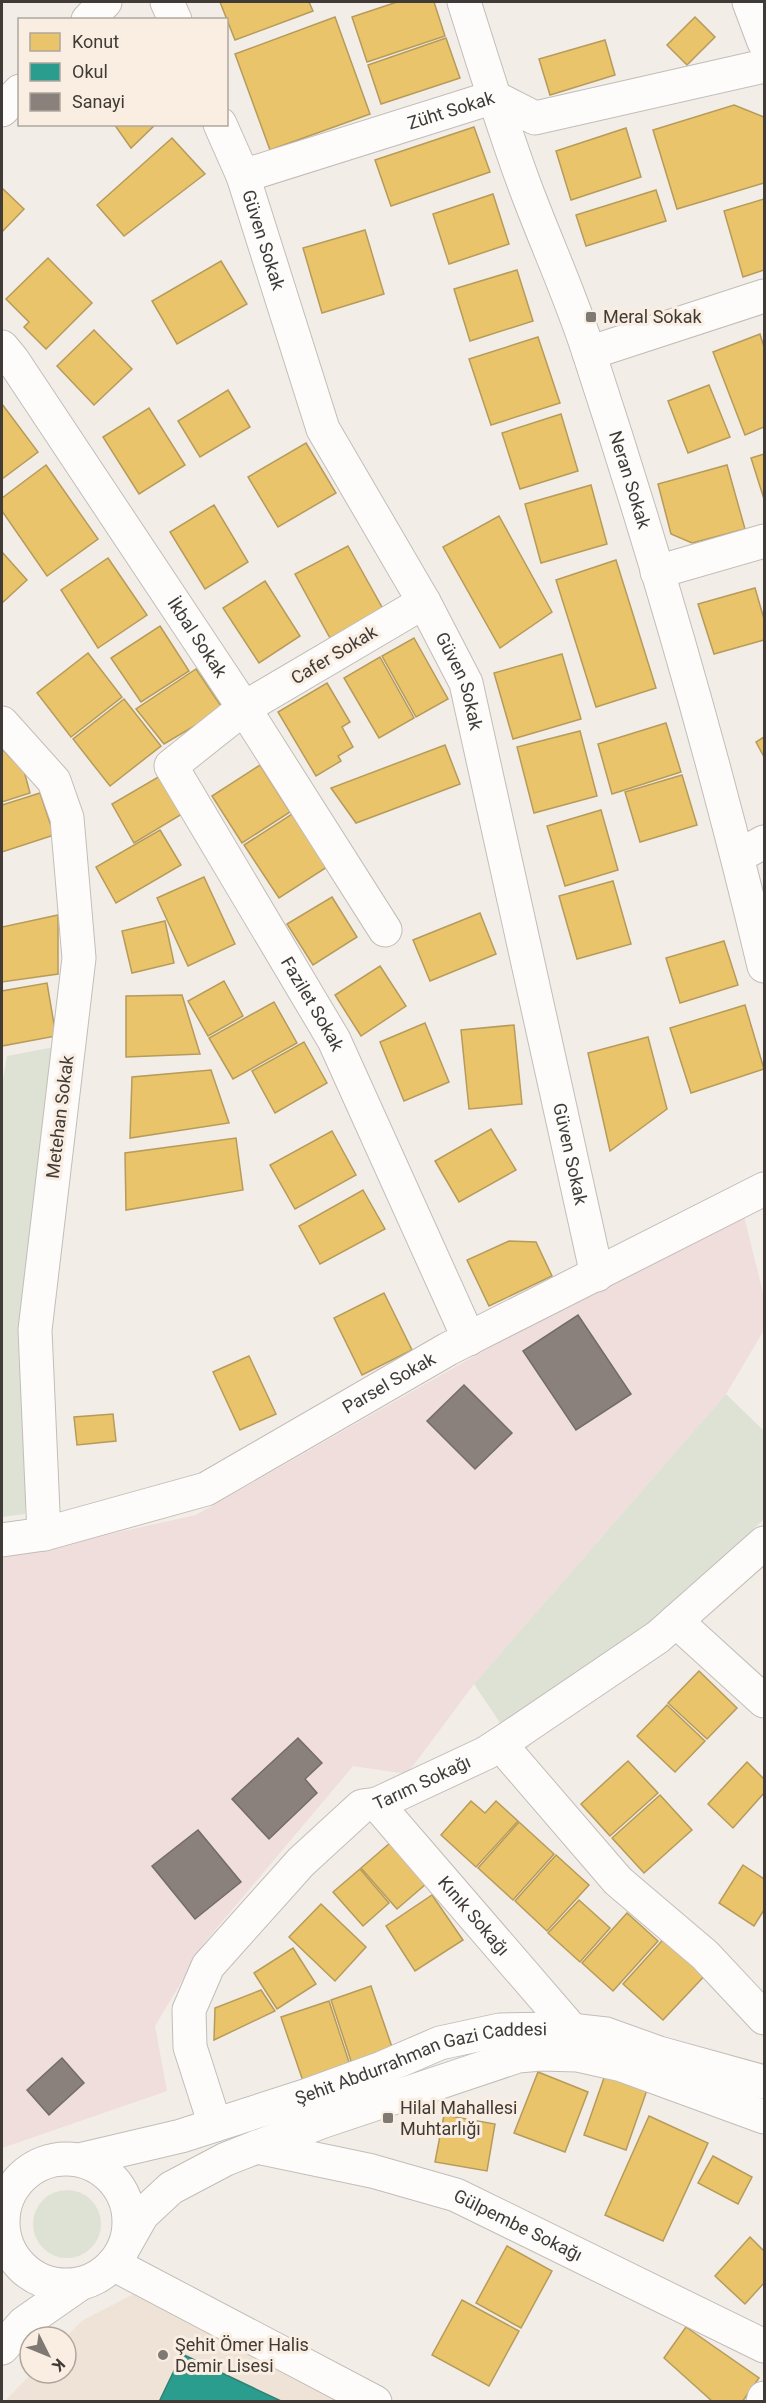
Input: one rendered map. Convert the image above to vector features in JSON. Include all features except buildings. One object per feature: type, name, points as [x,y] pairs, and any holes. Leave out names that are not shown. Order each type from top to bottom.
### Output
[{"type":"street","points":[[90,18],[105,2]]},
{"type":"street","points":[[167,2],[174,18]]},
{"type":"street","name":"Neran Sokak","points":[[464,2],[494,97],[589,353],[657,573],[751,849],[765,966]]},
{"type":"street","points":[[749,2],[765,42]]},
{"type":"street","name":"Züht Sokak","points":[[243,176],[494,97],[535,118],[765,66]]},
{"type":"street","points":[[2,110],[18,93]]},
{"type":"street","name":"Güven Sokak","points":[[221,126],[243,176],[323,429],[424,602],[466,683],[597,1275]]},
{"type":"street","points":[[589,353],[765,296]]},
{"type":"street","name":"İkbal Sokak","points":[[2,347],[244,708],[385,930]]},
{"type":"street","points":[[657,573],[765,541]]},
{"type":"street","name":"Cafer Sokak","points":[[244,708],[424,602]]},
{"type":"street","name":"Fazilet Sokak","points":[[244,708],[171,766],[334,1040],[469,1339]]},
{"type":"street","name":"Metehan Sokak","points":[[2,723],[54,781],[67,818],[79,958],[35,1330],[44,1534]]},
{"type":"street","name":"Parsel Sokak","points":[[2,1540],[44,1534],[206,1489],[469,1339],[765,1189]]},
{"type":"street","name":"Tarım Sokağı","points":[[215,2125],[190,2047],[189,2010],[208,1966],[301,1862],[362,1806],[377,1804],[486,1753],[658,1637],[765,1543]]},
{"type":"street","points":[[676,1621],[765,1701]]},
{"type":"street","points":[[500,1744],[618,1881],[705,1955],[765,2018]]},
{"type":"street","name":"Kınık Sokağı","points":[[377,1804],[572,2030]]},
{"type":"street","name":"Şehit Abdurrahman Gazi Caddesi","points":[[79,2160],[181,2136],[305,2097],[440,2043],[500,2030],[572,2030],[606,2034],[659,2053],[765,2082]]},
{"type":"street","name":"Şehit Abdurrahman Gazi Caddesi","points":[[119,2254],[142,2215],[171,2188],[226,2159],[321,2122],[518,2056],[577,2055],[622,2066],[765,2117]]},
{"type":"street","name":"Gülpembe Sokağı","points":[[257,2147],[372,2171],[456,2195],[765,2346]]},
{"type":"street","points":[[2,2348],[24,2323],[80,2284],[98,2277],[119,2254],[129,2223],[126,2201],[116,2182],[99,2168],[79,2160],[56,2159],[36,2166],[18,2180],[5,2196],[3,2240],[24,2270],[41,2281],[60,2285],[80,2284]]},
{"type":"street","points":[[119,2254],[375,2402]]},
{"type":"shaded area","points":[[54,1047],[25,1514],[2,1517],[2,1084],[7,1056]]},
{"type":"shaded area","points":[[741,1204],[764,1297],[764,1330],[726,1394],[474,1684],[407,1774],[353,1766],[205,1942],[155,2026],[167,2091],[2,2148],[2,1558],[196,1515]]},
{"type":"shaded area","points":[[726,1394],[764,1431],[764,1519],[521,1754],[474,1684]]},
{"type":"shaded area","points":[[67,2190],[80,2193],[91,2200],[98,2211],[101,2224],[98,2237],[91,2248],[80,2255],[67,2258],[54,2255],[43,2248],[36,2237],[33,2224],[36,2211],[43,2200],[54,2193]]},
{"type":"shaded area","name":"Şehit Ömer Halis Demir Lisesi","points":[[136,2293],[353,2402],[4,2402],[20,2385],[78,2385],[78,2325],[83,2320]]},
{"type":"place","name":"Meral Sokak","points":[[591,317]]},
{"type":"place","name":"Hilal Mahallesi Muhtarlığı","points":[[388,2118]]},
{"type":"place","name":"Şehit Ömer Halis Demir Lisesi","points":[[163,2355]]}]
